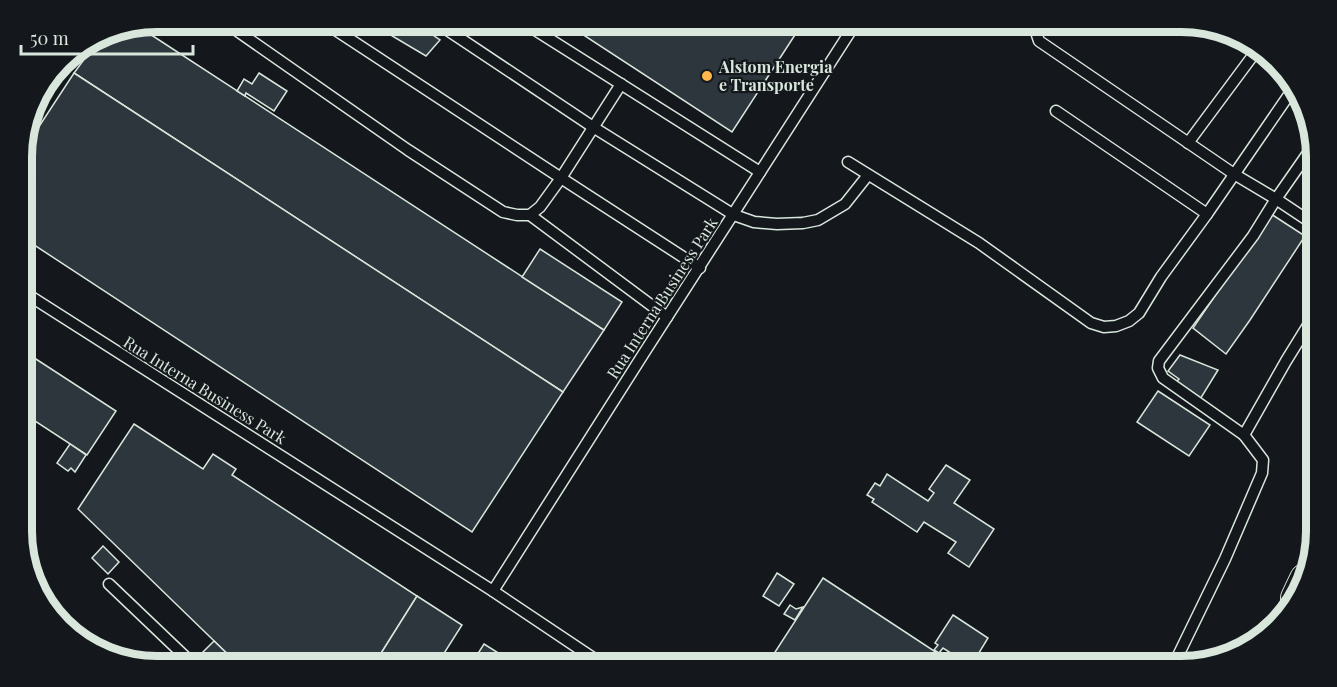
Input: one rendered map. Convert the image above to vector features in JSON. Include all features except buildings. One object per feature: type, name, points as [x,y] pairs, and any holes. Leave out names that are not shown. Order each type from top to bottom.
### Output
[{"type":"lane","points":[[239,32],[408,150],[503,212],[517,215],[530,214],[540,207],[621,84]]},
{"type":"lane","points":[[339,32],[700,268]]},
{"type":"lane","points":[[450,32],[593,127],[734,215],[754,222],[777,224],[818,220],[845,204],[868,175]]},
{"type":"lane","points":[[538,32],[760,172]]},
{"type":"lane","name":"Rua Interna Business Park","points":[[493,591],[850,32]]},
{"type":"lane","points":[[1036,32],[1039,41],[1234,174],[1306,219]]},
{"type":"lane","points":[[1188,143],[1253,55]]},
{"type":"lane","points":[[848,162],[979,243],[1090,322],[1104,327],[1116,326],[1129,321],[1139,313],[1161,277],[1289,95]]},
{"type":"lane","points":[[1056,111],[1207,214]]},
{"type":"lane","points":[[1178,655],[1225,559],[1263,473],[1263,460],[1244,435],[1163,378],[1158,368],[1159,361],[1253,236],[1306,156]]},
{"type":"lane","points":[[530,214],[666,317]]},
{"type":"lane","name":"Rua Interna Business Park","points":[[32,297],[493,591],[589,656]]},
{"type":"lane","points":[[1244,435],[1306,329]]},
{"type":"lane","points":[[109,584],[184,656]]},
{"type":"place","name":"Alstom Energia e Transporte","points":[[707,76]]}]
